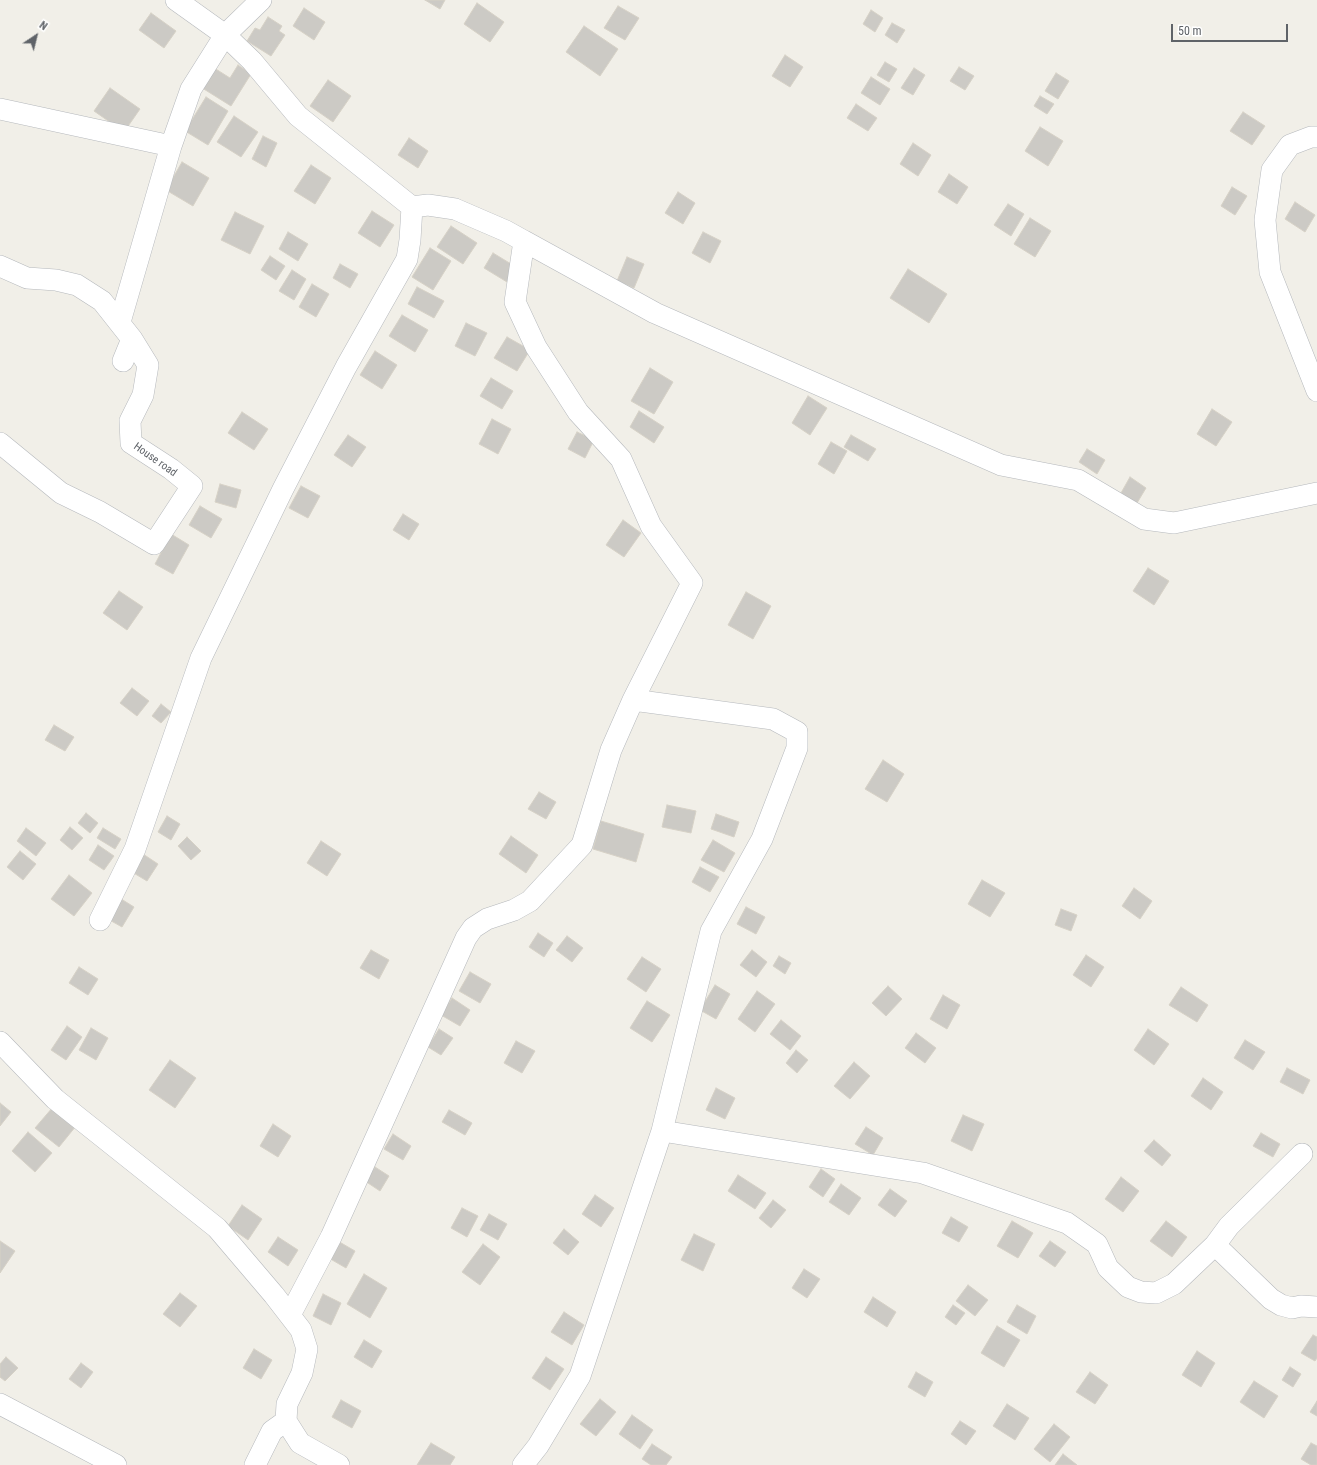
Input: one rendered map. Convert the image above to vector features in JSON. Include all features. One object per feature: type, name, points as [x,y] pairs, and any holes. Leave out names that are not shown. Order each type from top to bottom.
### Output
[{"type":"street","points":[[176,0],[225,35],[252,61],[298,116],[412,207],[428,205],[455,209],[506,231],[655,313],[1001,465],[1078,480],[1144,519],[1174,523],[1317,493]]},
{"type":"street","points":[[120,322],[171,146],[191,89],[225,35],[261,0]]},
{"type":"street","points":[[0,109],[171,146]]},
{"type":"street","points":[[1317,138],[1311,137],[1290,145],[1272,170],[1265,220],[1270,272],[1317,392]]},
{"type":"street","points":[[100,920],[135,849],[201,658],[283,489],[346,367],[408,259],[412,207]]},
{"type":"street","points":[[290,1315],[331,1237],[466,938],[474,928],[487,919],[514,910],[530,901],[582,845],[611,750],[633,700],[692,583],[651,526],[621,459],[578,412],[536,347],[515,302],[524,241]]},
{"type":"street","name":"House road","points":[[0,266],[27,278],[56,280],[77,284],[102,301],[120,322],[148,365],[143,395],[130,421],[131,443],[171,469],[192,486],[154,544],[100,512],[61,493],[0,443]]},
{"type":"street","points":[[123,361],[132,339]]},
{"type":"street","points":[[524,1465],[538,1446],[580,1376],[662,1131],[711,931],[762,839],[797,748],[797,732],[772,719],[633,700]]},
{"type":"street","points":[[0,1042],[55,1099],[217,1228],[290,1315],[301,1330],[307,1350],[302,1373],[287,1404],[286,1421],[300,1443],[339,1465]]},
{"type":"street","points":[[662,1131],[923,1174],[1067,1223],[1097,1244],[1108,1268],[1128,1287],[1142,1292],[1156,1293],[1174,1284],[1215,1244],[1229,1226],[1302,1154]]},
{"type":"street","points":[[1215,1244],[1271,1300],[1292,1308],[1301,1306],[1317,1307]]},
{"type":"street","points":[[0,1404],[116,1465]]},
{"type":"street","points":[[255,1465],[272,1431],[286,1421]]},
{"type":"building","points":[[425,0],[445,0],[440,9]]},
{"type":"building","points":[[477,3],[504,22],[490,42],[464,24]]},
{"type":"building","points":[[618,6],[639,18],[625,40],[604,28]]},
{"type":"building","points":[[304,8],[325,22],[314,40],[293,26]]},
{"type":"building","points":[[871,10],[883,18],[875,32],[863,24]]},
{"type":"building","points":[[151,13],[176,31],[164,48],[139,30]]},
{"type":"building","points":[[268,17],[282,26],[279,31],[285,35],[271,56],[247,41],[255,28],[260,30]]},
{"type":"building","points":[[892,23],[905,30],[897,43],[885,35]]},
{"type":"building","points":[[584,26],[618,49],[600,76],[566,52]]},
{"type":"building","points":[[785,55],[803,67],[790,87],[772,76]]},
{"type":"building","points":[[885,62],[897,69],[889,82],[877,75]]},
{"type":"building","points":[[238,65],[251,74],[231,106],[199,86],[211,66],[230,78]]},
{"type":"building","points":[[959,67],[974,76],[965,90],[950,81]]},
{"type":"building","points":[[914,68],[925,75],[913,95],[901,88]]},
{"type":"building","points":[[1056,73],[1069,81],[1058,99],[1045,91]]},
{"type":"building","points":[[871,77],[890,89],[880,105],[861,93]]},
{"type":"building","points":[[328,80],[351,96],[333,122],[310,106]]},
{"type":"building","points":[[110,88],[140,109],[124,132],[94,111]]},
{"type":"building","points":[[1040,96],[1054,104],[1047,114],[1034,106]]},
{"type":"building","points":[[206,97],[228,111],[208,145],[185,131]]},
{"type":"building","points":[[856,104],[877,118],[868,131],[847,118]]},
{"type":"building","points":[[1243,112],[1265,126],[1252,145],[1230,131]]},
{"type":"building","points":[[234,116],[258,132],[241,157],[217,142]]},
{"type":"building","points":[[1040,127],[1063,141],[1048,166],[1025,151]]},
{"type":"building","points":[[263,136],[277,143],[266,167],[252,159]]},
{"type":"building","points":[[409,138],[428,151],[418,168],[398,155]]},
{"type":"building","points":[[913,143],[931,155],[918,176],[900,164]]},
{"type":"building","points":[[182,162],[209,178],[193,206],[166,190]]},
{"type":"building","points":[[311,165],[331,178],[315,204],[294,191]]},
{"type":"building","points":[[949,174],[968,187],[957,204],[938,192]]},
{"type":"building","points":[[1232,187],[1247,196],[1235,215],[1221,206]]},
{"type":"building","points":[[678,192],[695,203],[683,224],[665,213]]},
{"type":"building","points":[[1295,202],[1315,215],[1305,232],[1285,219]]},
{"type":"building","points":[[1008,204],[1024,214],[1011,236],[994,225]]},
{"type":"building","points":[[372,211],[394,225],[380,247],[358,233]]},
{"type":"building","points":[[235,212],[264,226],[250,254],[221,240]]},
{"type":"building","points":[[1030,218],[1051,231],[1035,257],[1014,244]]},
{"type":"building","points":[[451,226],[477,243],[463,264],[437,247]]},
{"type":"building","points":[[288,232],[308,244],[298,261],[279,249]]},
{"type":"building","points":[[703,232],[721,241],[710,263],[692,253]]},
{"type":"building","points":[[430,248],[451,261],[433,290],[412,277]]},
{"type":"building","points":[[493,253],[516,267],[507,282],[484,268]]},
{"type":"building","points":[[270,256],[285,266],[276,280],[261,270]]},
{"type":"building","points":[[627,257],[644,264],[634,288],[617,281]]},
{"type":"building","points":[[340,264],[358,274],[350,288],[333,278]]},
{"type":"building","points":[[908,269],[947,294],[929,323],[890,298]]},
{"type":"building","points":[[292,270],[306,279],[294,300],[279,291]]},
{"type":"building","points":[[312,284],[329,294],[316,317],[299,307]]},
{"type":"building","points":[[417,287],[444,301],[434,318],[408,304]]},
{"type":"building","points":[[402,315],[428,330],[415,352],[389,336]]},
{"type":"building","points":[[466,323],[487,333],[475,356],[455,346]]},
{"type":"building","points":[[507,337],[530,350],[517,371],[494,358]]},
{"type":"building","points":[[375,351],[397,365],[382,389],[360,375]]},
{"type":"building","points":[[650,368],[673,382],[654,414],[631,401]]},
{"type":"building","points":[[491,378],[513,391],[502,409],[480,396]]},
{"type":"building","points":[[808,396],[827,408],[810,435],[792,423]]},
{"type":"building","points":[[1212,409],[1232,422],[1216,446],[1197,434]]},
{"type":"building","points":[[639,411],[664,427],[654,443],[630,427]]},
{"type":"building","points":[[242,412],[268,429],[254,450],[228,433]]},
{"type":"building","points":[[492,419],[511,429],[498,454],[479,444]]},
{"type":"building","points":[[577,432],[594,440],[585,458],[568,449]]},
{"type":"building","points":[[348,435],[366,447],[352,467],[334,455]]},
{"type":"building","points":[[851,435],[876,449],[868,461],[844,447]]},
{"type":"building","points":[[831,442],[847,451],[834,474],[818,464]]},
{"type":"building","points":[[1087,449],[1105,460],[1097,474],[1079,462]]},
{"type":"building","points":[[1130,477],[1146,488],[1137,503],[1121,493]]},
{"type":"building","points":[[220,484],[241,490],[236,508],[215,502]]},
{"type":"building","points":[[301,486],[320,496],[308,518],[289,508]]},
{"type":"building","points":[[200,506],[222,519],[211,538],[189,525]]},
{"type":"building","points":[[403,514],[419,524],[409,540],[393,530]]},
{"type":"building","points":[[623,520],[641,533],[624,557],[606,545]]},
{"type":"building","points":[[171,534],[189,545],[173,574],[155,564]]},
{"type":"building","points":[[1148,568],[1169,581],[1154,605],[1133,591]]},
{"type":"building","points":[[119,591],[143,607],[127,630],[103,613]]},
{"type":"building","points":[[746,592],[771,606],[753,639],[728,625]]},
{"type":"building","points":[[132,688],[149,701],[137,716],[120,703]]},
{"type":"building","points":[[161,704],[171,712],[161,723],[152,716]]},
{"type":"building","points":[[54,725],[74,737],[65,751],[45,740]]},
{"type":"building","points":[[883,760],[904,774],[887,802],[865,789]]},
{"type":"building","points":[[539,792],[556,802],[546,819],[528,809]]},
{"type":"building","points":[[667,805],[696,811],[691,833],[662,827]]},
{"type":"building","points":[[86,813],[98,823],[90,833],[78,823]]},
{"type":"building","points":[[716,814],[739,822],[734,837],[711,829]]},
{"type":"building","points":[[167,816],[180,824],[171,840],[158,832]]},
{"type":"building","points":[[601,821],[644,834],[636,862],[593,849]]},
{"type":"building","points":[[70,827],[83,838],[72,850],[60,840]]},
{"type":"building","points":[[26,828],[46,843],[36,856],[17,841]]},
{"type":"building","points":[[103,828],[121,839],[115,849],[97,838]]},
{"type":"building","points":[[511,836],[538,855],[526,873],[499,854]]},
{"type":"building","points":[[187,837],[201,851],[191,860],[178,846]]},
{"type":"building","points":[[713,840],[735,853],[724,872],[701,860]]},
{"type":"building","points":[[321,841],[341,854],[327,876],[307,863]]},
{"type":"building","points":[[98,845],[114,856],[104,870],[89,860]]},
{"type":"building","points":[[20,851],[36,864],[23,880],[7,867]]},
{"type":"building","points":[[143,854],[158,864],[147,881],[132,872]]},
{"type":"building","points":[[700,867],[719,877],[710,892],[692,882]]},
{"type":"building","points":[[69,875],[92,893],[74,916],[51,899]]},
{"type":"building","points":[[982,880],[1005,893],[990,917],[968,904]]},
{"type":"building","points":[[1134,888],[1152,901],[1140,919],[1122,906]]},
{"type":"building","points":[[118,897],[134,907],[122,927],[106,918]]},
{"type":"building","points":[[746,907],[765,917],[756,934],[737,924]]},
{"type":"building","points":[[1061,909],[1077,915],[1071,931],[1055,925]]},
{"type":"building","points":[[538,933],[553,943],[544,957],[529,947]]},
{"type":"building","points":[[567,936],[583,948],[572,962],[556,950]]},
{"type":"building","points":[[371,950],[389,960],[379,979],[360,968]]},
{"type":"building","points":[[752,950],[767,962],[756,977],[740,965]]},
{"type":"building","points":[[1086,955],[1104,967],[1091,987],[1073,975]]},
{"type":"building","points":[[779,956],[791,963],[785,974],[773,966]]},
{"type":"building","points":[[642,957],[661,969],[646,992],[627,979]]},
{"type":"building","points":[[79,967],[98,979],[88,995],[69,983]]},
{"type":"building","points":[[470,972],[491,984],[480,1003],[459,991]]},
{"type":"building","points":[[715,985],[730,994],[716,1019],[700,1010]]},
{"type":"building","points":[[888,986],[902,999],[886,1016],[872,1003]]},
{"type":"building","points":[[1181,987],[1208,1005],[1197,1022],[1169,1005]]},
{"type":"building","points":[[757,991],[775,1004],[755,1032],[738,1019]]},
{"type":"building","points":[[943,995],[960,1005],[947,1029],[930,1019]]},
{"type":"building","points":[[452,998],[470,1010],[460,1026],[441,1015]]},
{"type":"building","points":[[647,1001],[670,1015],[652,1042],[630,1028]]},
{"type":"building","points":[[781,1020],[801,1036],[790,1050],[770,1034]]},
{"type":"building","points":[[67,1026],[82,1037],[66,1060],[51,1050]]},
{"type":"building","points":[[91,1028],[108,1038],[96,1060],[79,1050]]},
{"type":"building","points":[[439,1029],[453,1038],[441,1055],[428,1047]]},
{"type":"building","points":[[1148,1029],[1169,1044],[1154,1065],[1134,1050]]},
{"type":"building","points":[[916,1033],[936,1048],[925,1063],[905,1048]]},
{"type":"building","points":[[1245,1040],[1265,1052],[1253,1070],[1234,1058]]},
{"type":"building","points":[[516,1041],[535,1051],[522,1073],[504,1063]]},
{"type":"building","points":[[796,1050],[808,1060],[797,1073],[786,1063]]},
{"type":"building","points":[[170,1060],[196,1078],[175,1108],[149,1090]]},
{"type":"building","points":[[854,1062],[870,1076],[850,1099],[834,1086]]},
{"type":"building","points":[[1287,1068],[1310,1080],[1303,1094],[1280,1082]]},
{"type":"building","points":[[1203,1078],[1223,1092],[1211,1110],[1191,1096]]},
{"type":"building","points":[[716,1088],[735,1098],[725,1119],[706,1110]]},
{"type":"building","points":[[0,1103],[11,1112],[0,1126]]},
{"type":"building","points":[[53,1107],[76,1126],[59,1147],[35,1128]]},
{"type":"building","points":[[449,1110],[472,1123],[465,1135],[442,1122]]},
{"type":"building","points":[[963,1115],[984,1124],[972,1151],[951,1141]]},
{"type":"building","points":[[273,1124],[291,1136],[278,1157],[260,1146]]},
{"type":"building","points":[[866,1127],[883,1138],[873,1155],[855,1144]]},
{"type":"building","points":[[28,1132],[52,1153],[35,1172],[12,1151]]},
{"type":"building","points":[[1261,1133],[1280,1144],[1273,1157],[1253,1146]]},
{"type":"building","points":[[393,1134],[411,1146],[403,1160],[384,1149]]},
{"type":"building","points":[[1154,1140],[1171,1155],[1162,1166],[1144,1151]]},
{"type":"building","points":[[375,1167],[389,1176],[380,1191],[365,1181]]},
{"type":"building","points":[[821,1169],[835,1179],[823,1197],[809,1187]]},
{"type":"building","points":[[738,1175],[766,1193],[755,1209],[728,1191]]},
{"type":"building","points":[[1121,1177],[1139,1191],[1123,1212],[1105,1199]]},
{"type":"building","points":[[841,1184],[861,1198],[849,1215],[829,1202]]},
{"type":"building","points":[[890,1189],[907,1201],[895,1217],[878,1205]]},
{"type":"building","points":[[595,1195],[614,1208],[601,1227],[582,1214]]},
{"type":"building","points":[[773,1200],[786,1210],[771,1228],[759,1218]]},
{"type":"building","points":[[242,1205],[262,1219],[248,1240],[228,1226]]},
{"type":"building","points":[[462,1208],[478,1216],[467,1237],[451,1228]]},
{"type":"building","points":[[489,1214],[507,1224],[498,1240],[480,1230]]},
{"type":"building","points":[[951,1217],[968,1227],[959,1242],[942,1233]]},
{"type":"building","points":[[1012,1221],[1033,1233],[1018,1258],[997,1246]]},
{"type":"building","points":[[1166,1221],[1187,1237],[1172,1257],[1150,1241]]},
{"type":"building","points":[[564,1229],[579,1242],[568,1255],[553,1243]]},
{"type":"building","points":[[694,1234],[715,1244],[703,1271],[681,1260]]},
{"type":"building","points":[[278,1237],[298,1250],[288,1266],[268,1252]]},
{"type":"building","points":[[336,1240],[355,1251],[346,1268],[327,1257]]},
{"type":"building","points":[[0,1241],[15,1251],[0,1273]]},
{"type":"building","points":[[1050,1241],[1066,1252],[1055,1267],[1039,1256]]},
{"type":"building","points":[[483,1244],[500,1257],[480,1285],[462,1272]]},
{"type":"building","points":[[804,1269],[820,1279],[807,1298],[792,1288]]},
{"type":"building","points":[[364,1274],[387,1288],[370,1318],[347,1304]]},
{"type":"building","points":[[968,1285],[988,1300],[975,1316],[956,1301]]},
{"type":"building","points":[[180,1293],[197,1306],[180,1327],[163,1314]]},
{"type":"building","points":[[323,1294],[341,1303],[331,1325],[313,1316]]},
{"type":"building","points":[[873,1297],[896,1312],[887,1327],[864,1312]]},
{"type":"building","points":[[953,1305],[965,1313],[956,1325],[945,1317]]},
{"type":"building","points":[[1017,1305],[1036,1316],[1027,1334],[1007,1322]]},
{"type":"building","points":[[564,1312],[584,1325],[572,1345],[551,1332]]},
{"type":"building","points":[[997,1326],[1020,1340],[1004,1367],[981,1353]]},
{"type":"building","points":[[1313,1335],[1317,1337],[1317,1358],[1315,1361],[1301,1353]]},
{"type":"building","points":[[364,1340],[382,1351],[372,1368],[354,1357]]},
{"type":"building","points":[[254,1349],[272,1360],[261,1379],[243,1368]]},
{"type":"building","points":[[1197,1351],[1215,1363],[1201,1387],[1182,1375]]},
{"type":"building","points":[[6,1357],[18,1368],[5,1381],[0,1377],[0,1364]]},
{"type":"building","points":[[546,1357],[564,1369],[550,1390],[532,1378]]},
{"type":"building","points":[[81,1363],[93,1372],[81,1388],[69,1379]]},
{"type":"building","points":[[1290,1367],[1301,1374],[1293,1387],[1282,1380]]},
{"type":"building","points":[[916,1372],[933,1382],[925,1397],[908,1387]]},
{"type":"building","points":[[1090,1372],[1108,1385],[1095,1404],[1076,1392]]},
{"type":"building","points":[[1254,1381],[1278,1396],[1264,1418],[1240,1402]]},
{"type":"building","points":[[600,1399],[616,1412],[596,1436],[580,1424]]},
{"type":"building","points":[[341,1400],[361,1411],[352,1428],[332,1417]]},
{"type":"building","points":[[1317,1401],[1317,1416],[1310,1412]]},
{"type":"building","points":[[1007,1404],[1029,1418],[1015,1440],[993,1426]]},
{"type":"building","points":[[632,1415],[653,1430],[640,1449],[619,1434]]},
{"type":"building","points":[[960,1421],[976,1431],[966,1445],[951,1434]]},
{"type":"building","points":[[1054,1424],[1070,1437],[1050,1462],[1034,1449]]},
{"type":"building","points":[[431,1443],[455,1457],[450,1465],[417,1465]]},
{"type":"building","points":[[1311,1443],[1317,1446],[1317,1465],[1311,1465],[1301,1459]]},
{"type":"building","points":[[652,1444],[672,1457],[666,1465],[651,1465],[642,1459]]},
{"type":"building","points":[[1063,1454],[1077,1465],[1055,1465]]}]
